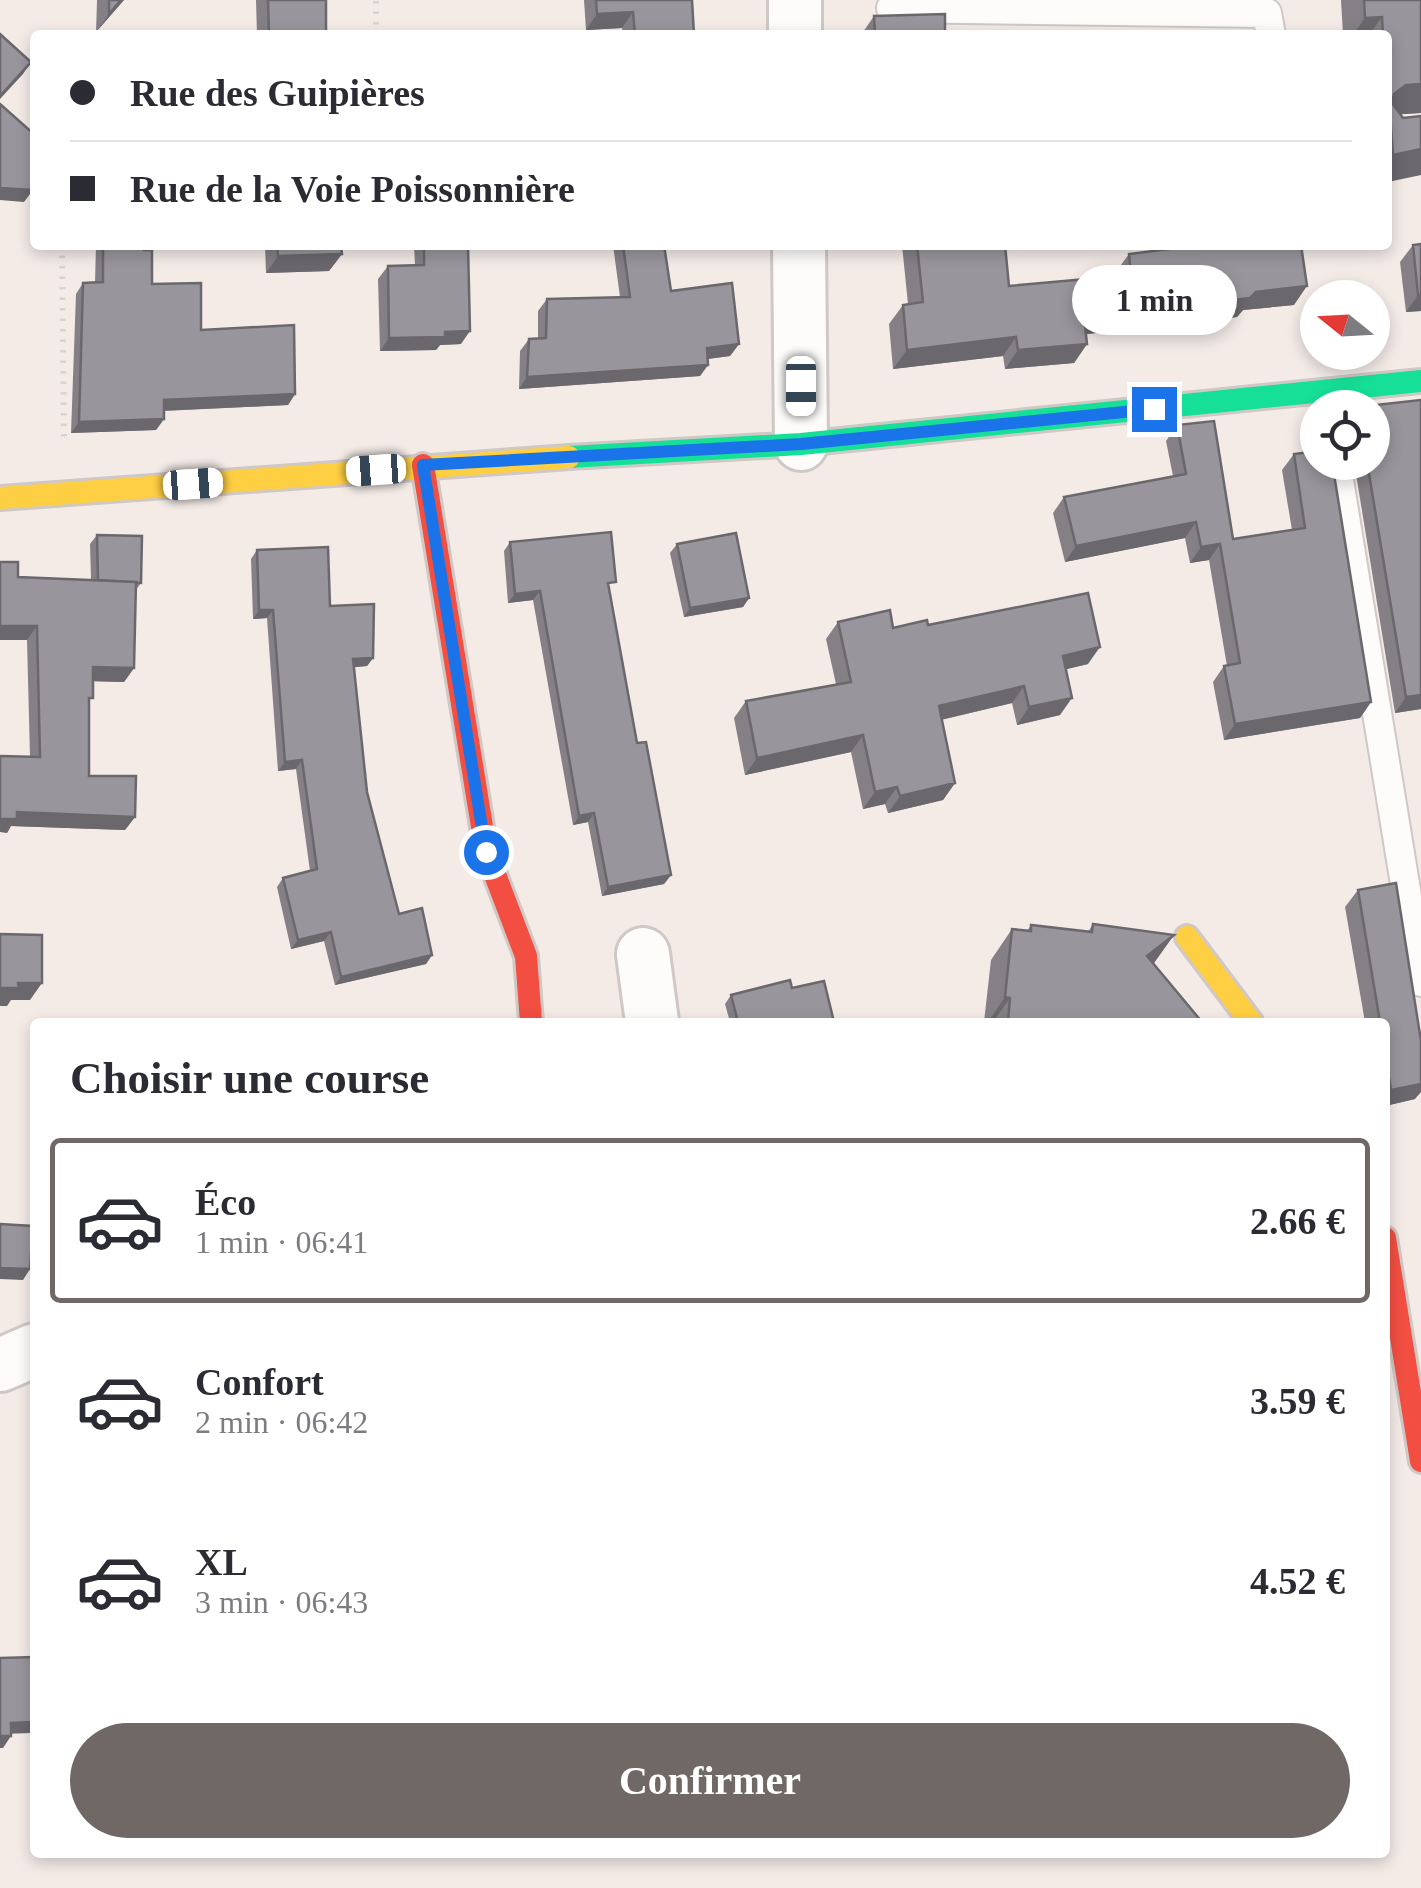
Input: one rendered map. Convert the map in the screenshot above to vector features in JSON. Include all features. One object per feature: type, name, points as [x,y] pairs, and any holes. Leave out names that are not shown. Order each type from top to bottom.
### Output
[{"type":"street","points":[[794,0],[795,30]]},
{"type":"street","points":[[798,250],[801,444]]},
{"type":"street","points":[[1376,390],[1421,381]]},
{"type":"street","points":[[0,498],[423,465],[801,444],[1300,402]]},
{"type":"street","points":[[423,465],[486,852],[526,956],[531,1018]]},
{"type":"street","points":[[1186,936],[1248,1018]]},
{"type":"street","points":[[644,954],[652,1018]]},
{"type":"street","points":[[1390,1269],[1421,1461]]},
{"type":"street","points":[[0,1365],[30,1352]]},
{"type":"lane","points":[[891,8],[1267,13],[1270,30]]},
{"type":"lane","points":[[1339,480],[1421,982]]},
{"type":"path","points":[[376,0],[376,30]]},
{"type":"path","points":[[62,250],[64,495]]},
{"type":"building","points":[[109,0],[121,0],[109,14]]},
{"type":"building","points":[[268,0],[326,0],[326,30],[269,30]]},
{"type":"building","points":[[596,0],[692,0],[694,30],[635,30],[633,12],[597,14]]},
{"type":"building","points":[[1364,0],[1421,0],[1421,84],[1406,85],[1394,94],[1392,103],[1392,30],[1383,30],[1382,17],[1365,18]]},
{"type":"building","points":[[945,14],[945,30],[875,30],[874,16]]},
{"type":"building","points":[[0,34],[30,63],[0,96]]},
{"type":"building","points":[[1392,103],[1403,118],[1421,116],[1421,149],[1393,155]]},
{"type":"building","points":[[0,104],[30,131],[30,190],[0,188]]},
{"type":"building","points":[[1421,244],[1421,295],[1418,295],[1413,245]]},
{"type":"building","points":[[103,250],[152,250],[152,284],[201,283],[201,330],[294,325],[295,394],[164,400],[164,419],[79,422],[83,283],[103,282]]},
{"type":"building","points":[[277,250],[342,250],[342,254],[278,256]]},
{"type":"building","points":[[424,250],[468,250],[470,331],[445,332],[445,337],[389,338],[388,266],[424,265]]},
{"type":"building","points":[[624,250],[665,250],[671,291],[732,283],[739,344],[707,348],[708,365],[527,377],[529,339],[546,338],[547,299],[630,297]]},
{"type":"building","points":[[918,250],[1005,250],[1009,286],[1131,275],[1129,254],[1161,250],[1302,250],[1306,280],[1300,280],[1300,287],[1256,292],[1250,298],[1084,317],[1087,344],[1018,350],[1016,337],[907,350],[903,305],[923,302]]},
{"type":"building","points":[[1421,400],[1421,695],[1406,697],[1370,480],[1390,480],[1390,403]]},
{"type":"building","points":[[1214,421],[1233,539],[1305,528],[1294,454],[1300,453],[1300,480],[1335,480],[1371,702],[1235,724],[1224,666],[1240,663],[1220,544],[1201,547],[1196,522],[1076,546],[1064,497],[1186,474],[1177,425]]},
{"type":"building","points":[[611,532],[616,582],[608,583],[637,743],[646,742],[671,875],[608,887],[594,813],[579,816],[540,591],[515,594],[510,542]]},
{"type":"building","points":[[736,533],[749,598],[690,608],[677,544]]},
{"type":"building","points":[[97,535],[142,536],[141,583],[98,580]]},
{"type":"building","points":[[328,547],[330,606],[374,604],[373,658],[353,659],[367,792],[399,914],[422,908],[432,955],[341,977],[331,932],[298,940],[283,878],[317,869],[302,760],[285,762],[273,610],[259,610],[257,550]]},
{"type":"building","points":[[0,562],[18,562],[18,577],[136,582],[134,668],[93,667],[93,698],[89,698],[89,776],[136,776],[135,817],[17,812],[17,819],[0,819],[0,756],[40,757],[37,626],[0,626]]},
{"type":"building","points":[[1088,593],[1100,647],[1063,656],[1072,698],[1029,707],[1024,686],[939,706],[955,783],[900,796],[897,787],[875,792],[863,735],[757,758],[746,701],[851,682],[838,622],[890,610],[893,628],[927,620],[928,625]]},
{"type":"building","points":[[1396,883],[1421,1041],[1421,1084],[1391,1090],[1390,1018],[1379,1018],[1358,890]]},
{"type":"building","points":[[1093,924],[1174,935],[1147,956],[1199,1018],[1008,1018],[1010,998],[1005,997],[1012,929],[1031,931],[1031,925],[1092,932]]},
{"type":"building","points":[[0,934],[42,935],[42,983],[0,988]]},
{"type":"building","points":[[790,980],[792,988],[824,981],[833,1018],[737,1018],[731,995]]},
{"type":"building","points":[[0,1224],[30,1226],[30,1269],[0,1268]]},
{"type":"building","points":[[30,1657],[30,1722],[11,1723],[11,1736],[0,1736],[0,1658]]},
{"type":"traffic: fast","points":[[569,457],[801,444],[1421,381]]},
{"type":"traffic: slow","points":[[0,498],[569,457]]},
{"type":"traffic: slow","points":[[1187,937],[1248,1018]]},
{"type":"traffic: jam","points":[[423,465],[486,851],[526,956],[531,1018]]},
{"type":"traffic: jam","points":[[1390,1269],[1421,1461]]},
{"type":"route","points":[[486,852],[423,465],[801,444],[1154,409]]}]
